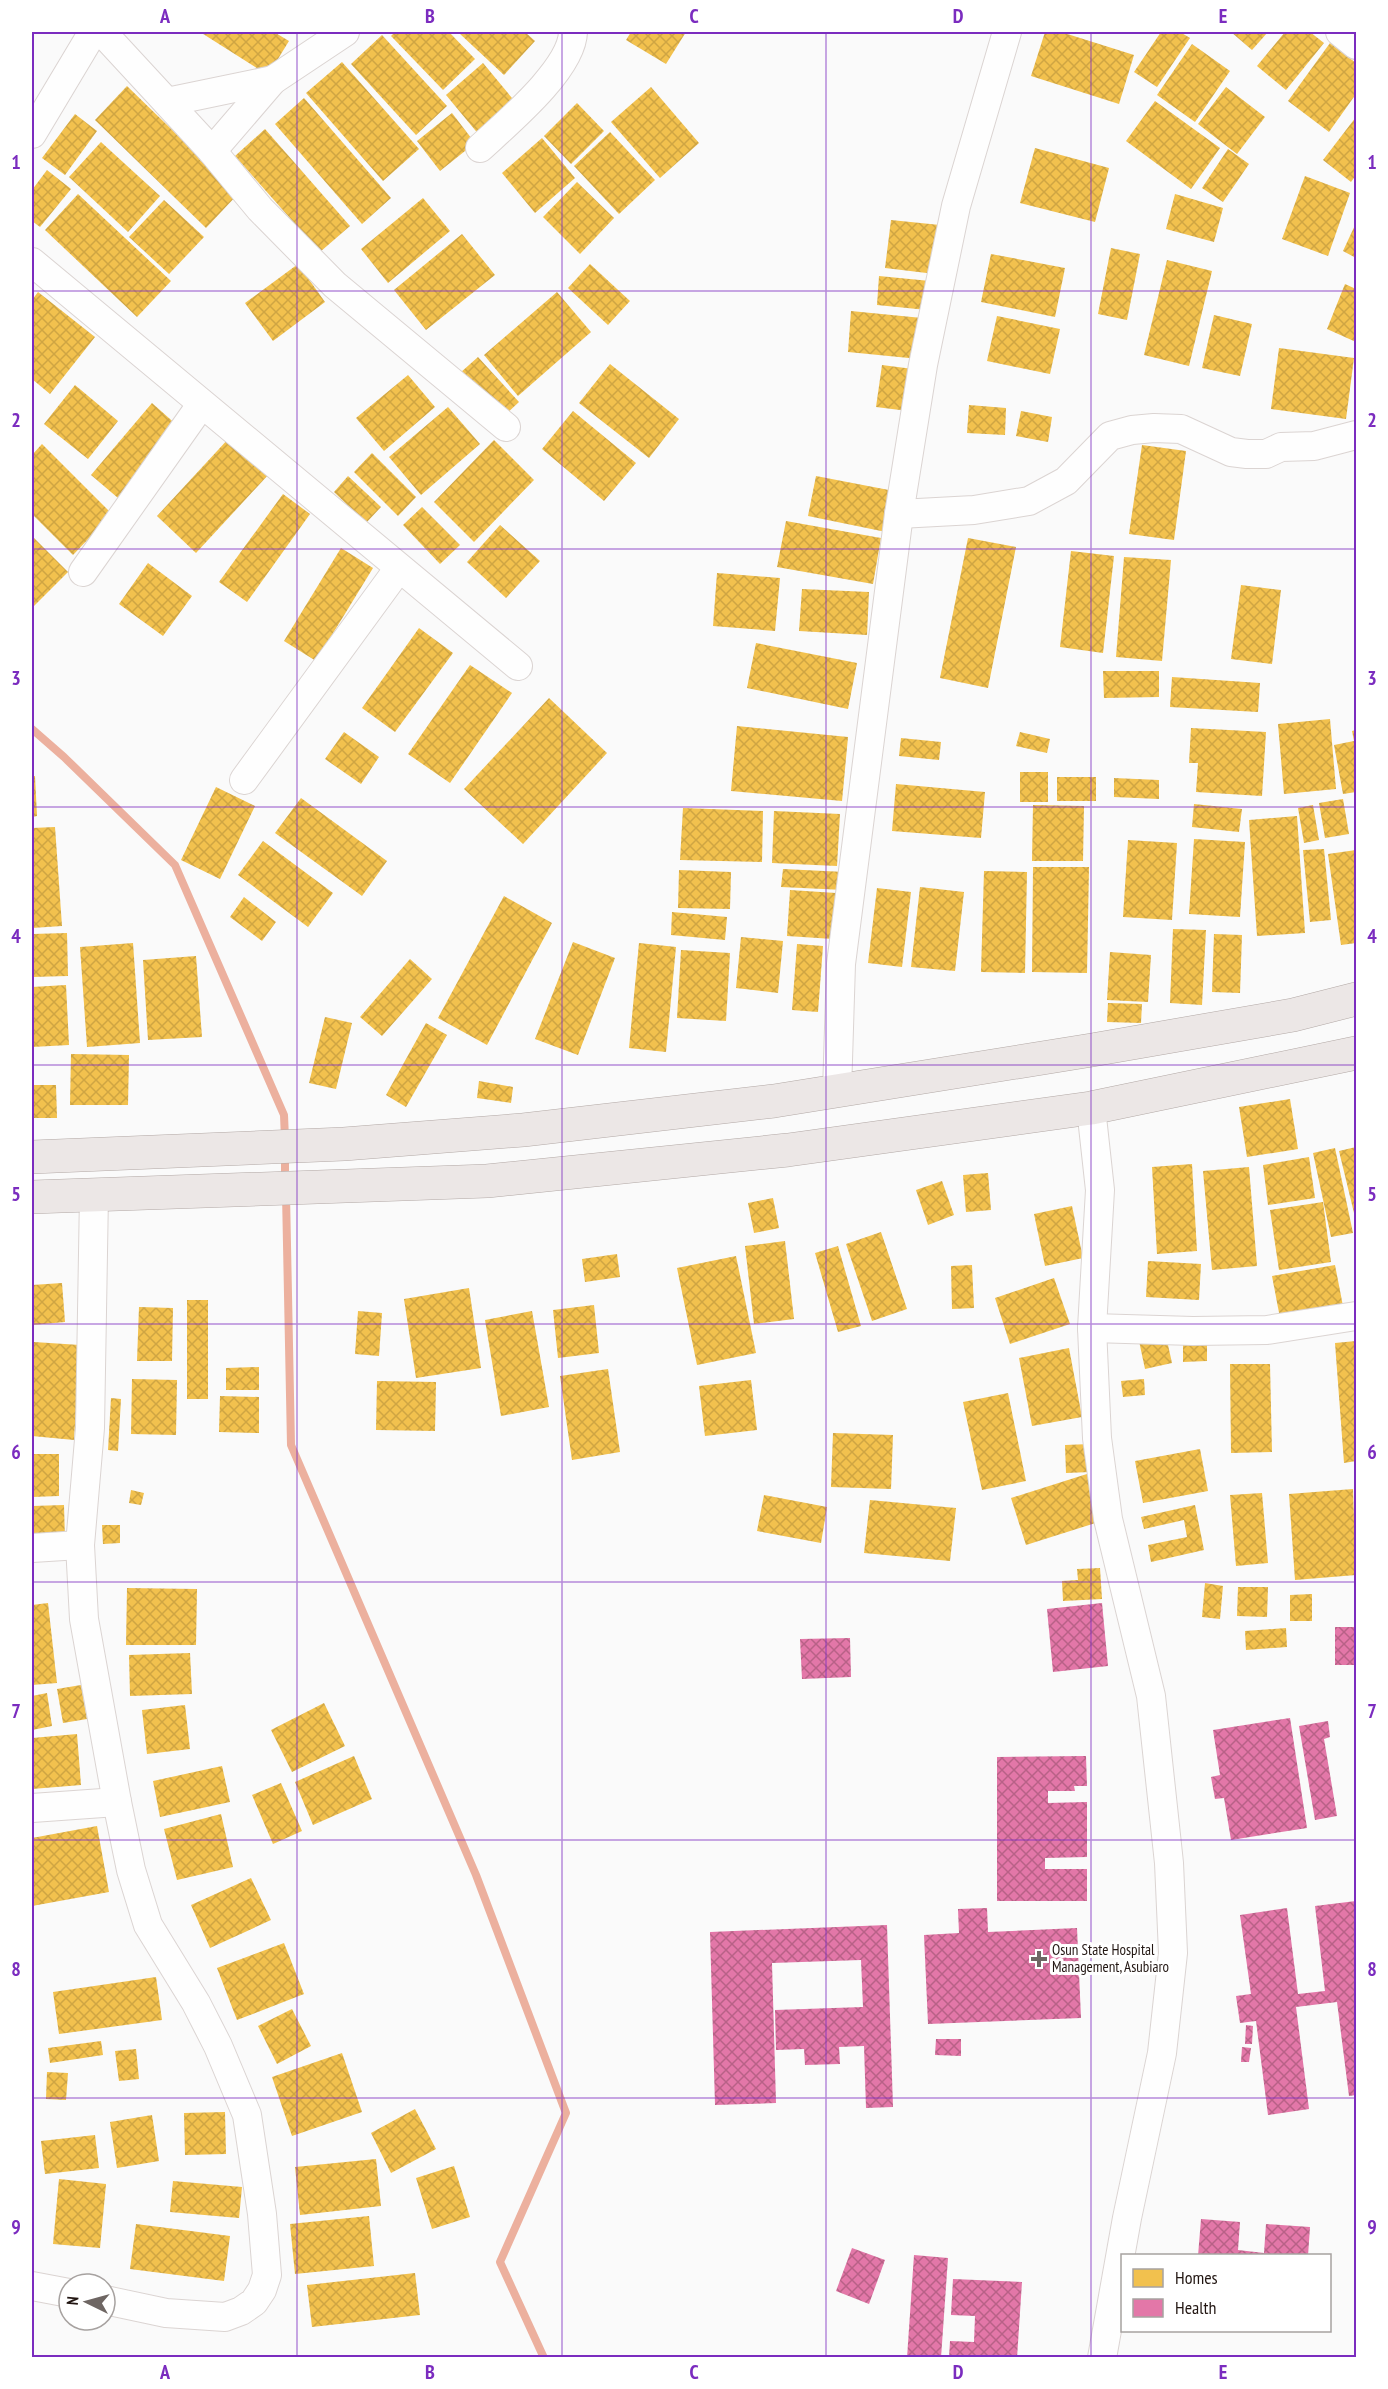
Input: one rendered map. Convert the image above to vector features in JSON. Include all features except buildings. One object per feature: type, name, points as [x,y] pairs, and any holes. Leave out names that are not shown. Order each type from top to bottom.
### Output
[{"type":"main road","points":[[32,1157],[344,1144],[523,1130],[774,1101],[1293,1015],[1356,999]]},
{"type":"main road","points":[[32,1197],[487,1181],[788,1150],[1090,1108],[1356,1053]]},
{"type":"street","points":[[32,134],[93,32]]},
{"type":"street","points":[[102,32],[212,151],[260,209],[335,285],[506,427]]},
{"type":"street","points":[[212,151],[273,80],[345,32]]},
{"type":"street","points":[[480,148],[520,112],[562,64],[573,32]]},
{"type":"street","points":[[837,1092],[841,964],[899,514],[923,365],[956,206],[1007,32]]},
{"type":"street","points":[[1340,32],[1356,45]]},
{"type":"street","points":[[167,102],[273,80]]},
{"type":"street","points":[[32,262],[201,405],[518,666]]},
{"type":"street","points":[[83,572],[201,405]]},
{"type":"street","points":[[899,514],[974,510],[1029,501],[1066,481],[1110,436],[1132,430],[1181,429],[1231,452],[1247,454],[1266,454],[1281,447],[1314,446],[1356,435]]},
{"type":"street","points":[[244,780],[399,568]]},
{"type":"street","points":[[1090,1108],[1100,1190],[1092,1328],[1097,1438],[1108,1519],[1151,1696],[1169,1863],[1173,1953],[1162,2053],[1127,2218],[1102,2358]]},
{"type":"street","points":[[94,1195],[90,1428],[80,1545],[84,1619],[131,1870],[148,1925],[196,2003],[218,2046],[247,2115],[262,2214],[267,2275],[262,2290],[254,2302],[225,2317],[166,2313],[117,2303]]},
{"type":"street","points":[[1092,1328],[1194,1331],[1267,1330],[1356,1316]]},
{"type":"street","points":[[32,1548],[80,1545]]},
{"type":"street","points":[[32,1808],[117,1802]]},
{"type":"street","points":[[32,2286],[57,2291]]},
{"type":"waterway","points":[[32,729],[175,865],[284,1115],[285,1139]]},
{"type":"waterway","points":[[285,1152],[285,1181]]},
{"type":"waterway","points":[[286,1194],[291,1445],[476,1875],[566,2113],[500,2262],[544,2358]]},
{"type":"place","name":"Osun State Hospital Management, Asubiaro","points":[[1039,1959]]}]
